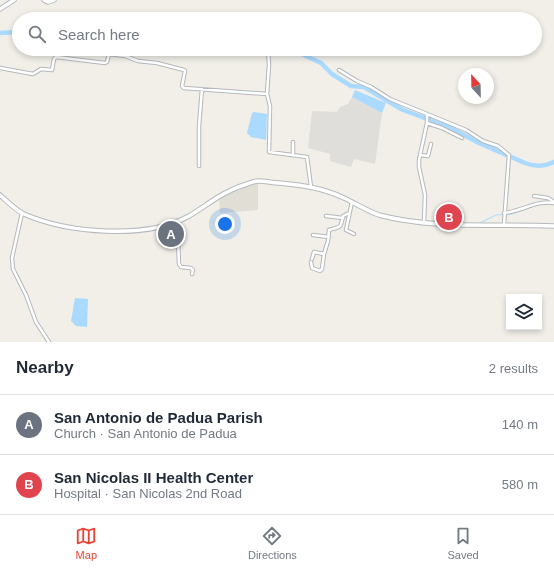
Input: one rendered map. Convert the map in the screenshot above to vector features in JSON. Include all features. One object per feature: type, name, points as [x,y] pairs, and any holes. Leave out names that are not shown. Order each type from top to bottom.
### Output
[{"type":"street","points":[[0,9],[14,0]]},
{"type":"street","points":[[44,0],[48,2],[54,0]]},
{"type":"street","points":[[0,68],[33,74],[41,69],[52,70],[54,59],[56,57],[105,63],[107,62],[108,56]]},
{"type":"street","points":[[125,56],[138,61],[157,63],[184,70],[182,87],[267,94]]},
{"type":"street","points":[[268,56],[267,94],[270,106],[269,152],[307,157],[311,187]]},
{"type":"street","points":[[339,70],[390,99],[466,130],[483,141],[498,146],[509,155],[504,224]]},
{"type":"street","points":[[199,166],[199,126],[202,89]]},
{"type":"street","points":[[424,222],[425,195],[419,167],[427,115]]},
{"type":"street","points":[[427,122],[462,138]]},
{"type":"street","points":[[293,142],[293,155]]},
{"type":"street","points":[[420,155],[428,156],[431,144]]},
{"type":"street","points":[[0,195],[22,213],[56,225],[101,231],[150,229],[173,223],[188,217],[219,196],[241,186],[258,181],[317,188],[378,214],[424,222],[447,225],[504,224],[554,226]]},
{"type":"street","points":[[534,196],[548,198],[554,203]]},
{"type":"street","points":[[352,202],[346,230],[354,234]]},
{"type":"street","points":[[504,215],[539,202],[554,203]]},
{"type":"street","points":[[22,213],[12,258],[13,269],[26,295],[36,322],[49,342]]},
{"type":"street","points":[[324,254],[314,252],[311,261],[312,268],[320,271],[322,269],[324,254],[329,237],[329,230],[338,228],[345,215],[349,213]]},
{"type":"street","points":[[326,216],[343,218]]},
{"type":"street","points":[[173,223],[178,239],[179,264],[181,267],[191,268],[193,270],[192,274]]},
{"type":"street","points":[[313,235],[329,237]]},
{"type":"shaded area","points":[[352,97],[382,113],[375,164],[354,159],[351,167],[330,161],[330,154],[308,148],[312,111],[337,112],[340,107],[348,104]]},
{"type":"shaded area","points":[[258,183],[258,210],[220,213],[219,197],[242,187]]},
{"type":"water","points":[[355,90],[386,103],[382,113],[352,97]]},
{"type":"water","points":[[252,113],[267,114],[266,140],[251,137],[247,133]]},
{"type":"water","points":[[75,298],[88,299],[87,327],[76,326],[71,321]]},
{"type":"waterway","points":[[0,33],[12,32]]},
{"type":"waterway","points":[[306,56],[321,63],[332,74],[351,86],[364,87],[403,110],[449,127],[479,143],[525,163],[540,166],[554,162]]},
{"type":"waterway","points":[[482,222],[496,215],[512,214],[528,208]]},
{"type":"place","name":"San Nicolas II Health Center","points":[[449,217]]},
{"type":"place","name":"San Antonio de Padua Parish","points":[[171,234]]}]
